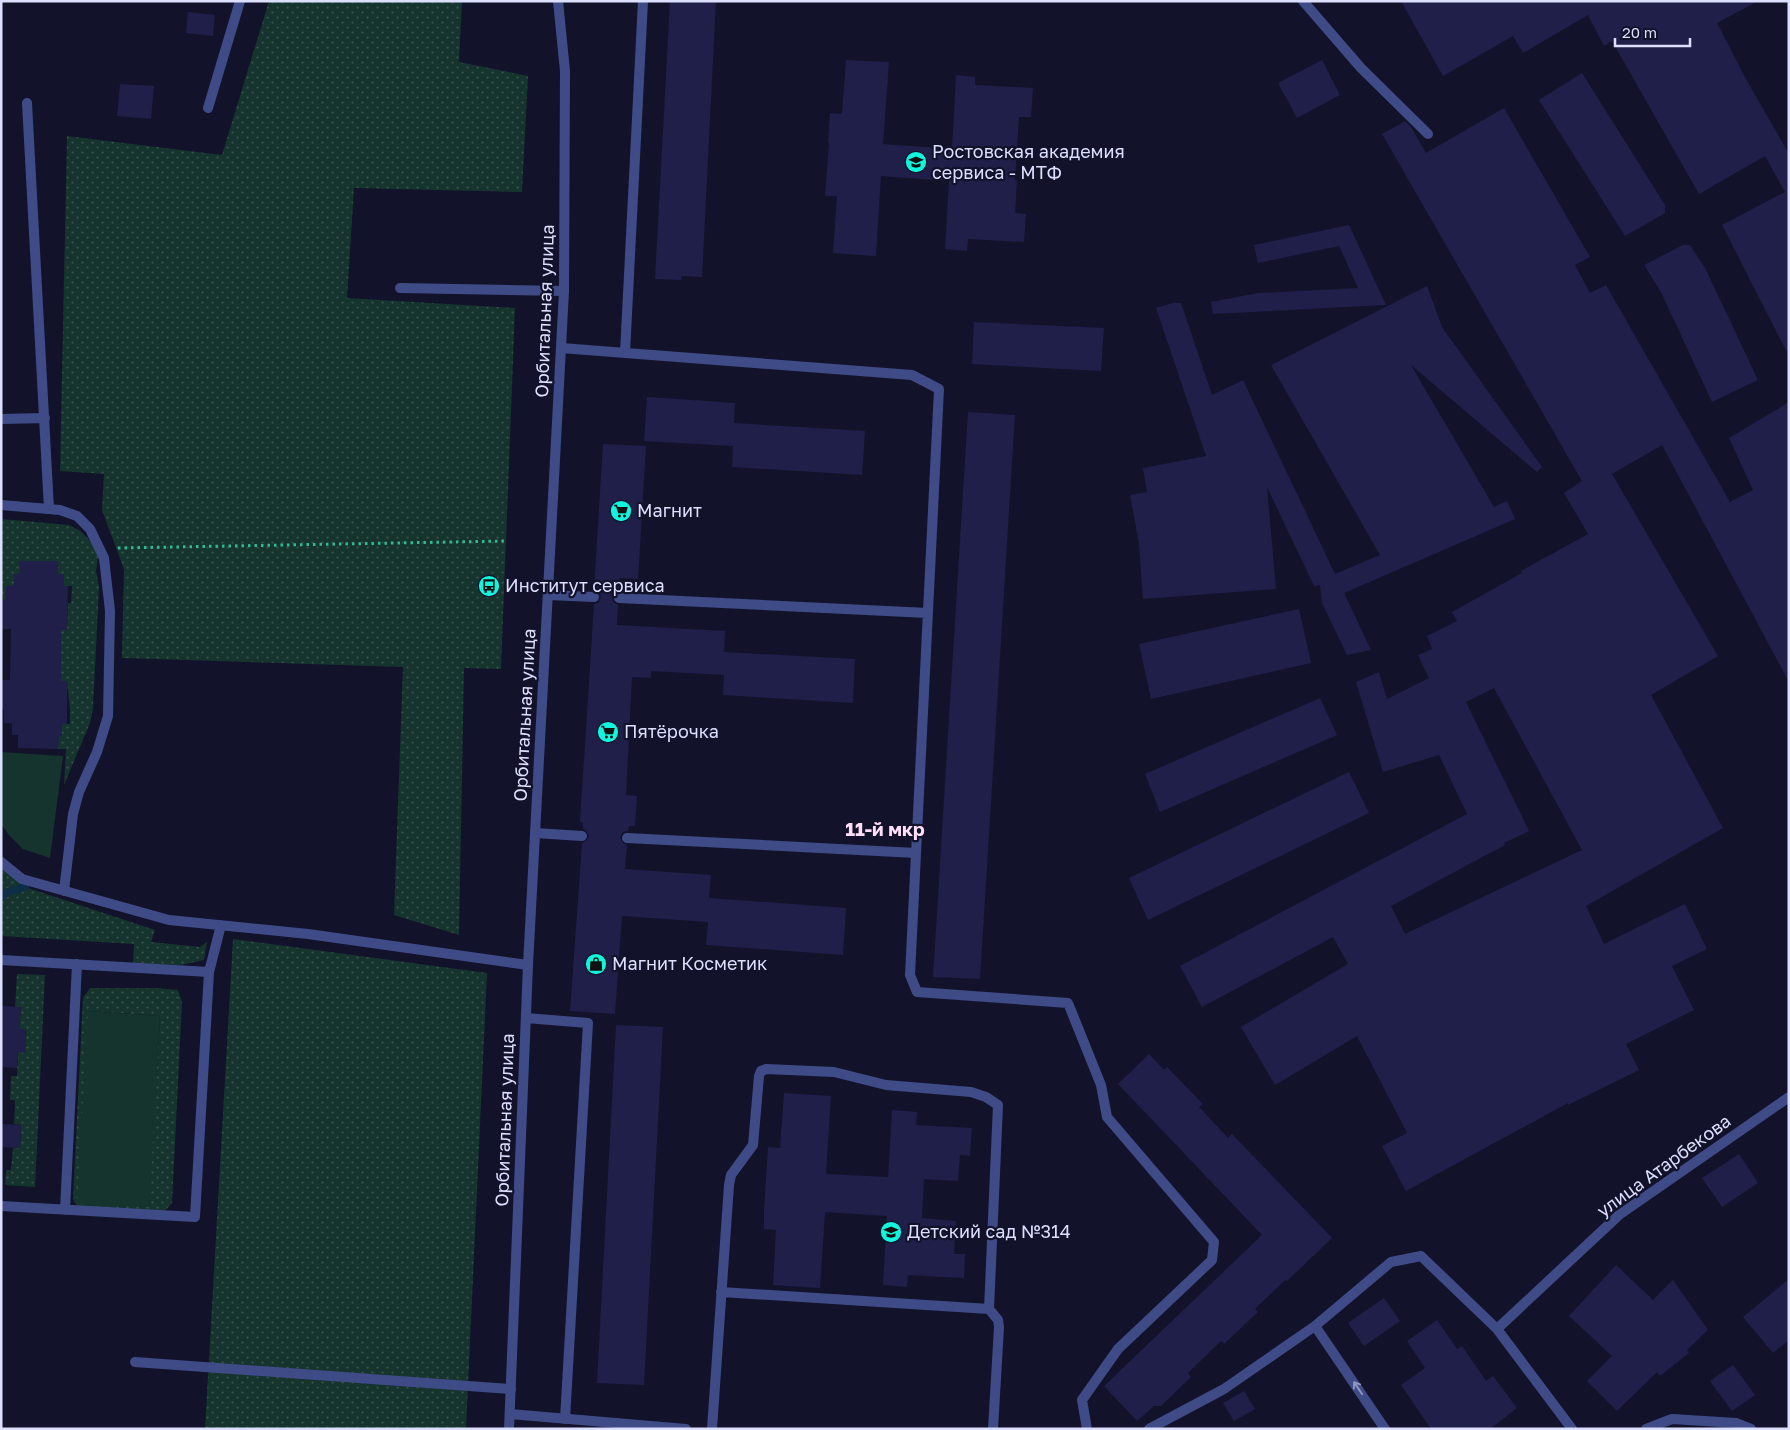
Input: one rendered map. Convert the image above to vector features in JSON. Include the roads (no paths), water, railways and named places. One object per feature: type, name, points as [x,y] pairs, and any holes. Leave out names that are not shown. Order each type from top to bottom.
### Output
[{"type":"street","points":[[208,108],[240,1]]},
{"type":"street","points":[[626,353],[643,1]]},
{"type":"street","points":[[1302,1],[1361,68],[1428,134]]},
{"type":"street","name":"Орбитальная улица","points":[[509,1429],[528,966],[564,291],[564,72],[558,2]]},
{"type":"street","points":[[27,103],[49,509]]},
{"type":"street","points":[[400,288],[564,291]]},
{"type":"street","points":[[561,348],[912,375],[939,389],[910,975],[917,992],[1068,1003],[1101,1085],[1107,1117],[1214,1242],[1212,1260],[1118,1349],[1082,1400],[1086,1429]]},
{"type":"street","points":[[1,419],[44,418]]},
{"type":"street","points":[[1,506],[60,510],[77,516],[90,529],[104,558],[110,611],[108,716],[97,752],[79,792],[73,814],[64,890]]},
{"type":"street","points":[[548,595],[594,597]]},
{"type":"street","points":[[619,598],[928,613]]},
{"type":"street","points":[[535,833],[582,836]]},
{"type":"street","points":[[628,838],[916,853]]},
{"type":"street","points":[[1,862],[22,879],[169,920],[308,934],[528,966]]},
{"type":"street","points":[[1,1206],[195,1217],[209,972],[221,925]]},
{"type":"street","points":[[1,960],[209,972]]},
{"type":"street","points":[[65,1210],[77,964]]},
{"type":"street","points":[[526,1018],[588,1023],[566,1419]]},
{"type":"street","points":[[712,1429],[729,1185],[734,1171],[753,1145],[759,1076],[761,1071],[766,1069],[834,1072],[886,1085],[971,1092],[986,1097],[998,1105],[989,1309],[998,1320],[999,1327],[993,1429]]},
{"type":"street","name":"улица Атарбекова","points":[[1497,1329],[1619,1215],[1789,1097]]},
{"type":"street","points":[[1149,1429],[1224,1389],[1315,1326],[1391,1262],[1421,1256],[1497,1329],[1572,1429]]},
{"type":"street","points":[[721,1292],[989,1309]]},
{"type":"street","points":[[1315,1326],[1385,1429]]},
{"type":"street","points":[[135,1362],[511,1388]]},
{"type":"street","points":[[510,1414],[686,1429]]},
{"type":"street","points":[[1646,1429],[1672,1420],[1736,1423],[1751,1429]]},
{"type":"waterway","points":[[1,897],[8,892],[25,887]]},
{"type":"place","name":"Ростовская академия сервиса - МТФ","points":[[916,162]]},
{"type":"place","name":"Магнит","points":[[621,511]]},
{"type":"place","name":"Институт сервиса","points":[[489,586]]},
{"type":"place","name":"Пятёрочка","points":[[608,732]]},
{"type":"place","name":"Магнит Косметик","points":[[596,964]]},
{"type":"place","name":"Детский сад №314","points":[[891,1232]]},
{"type":"district","name":"11-й мкр","points":[[885,829]]}]
